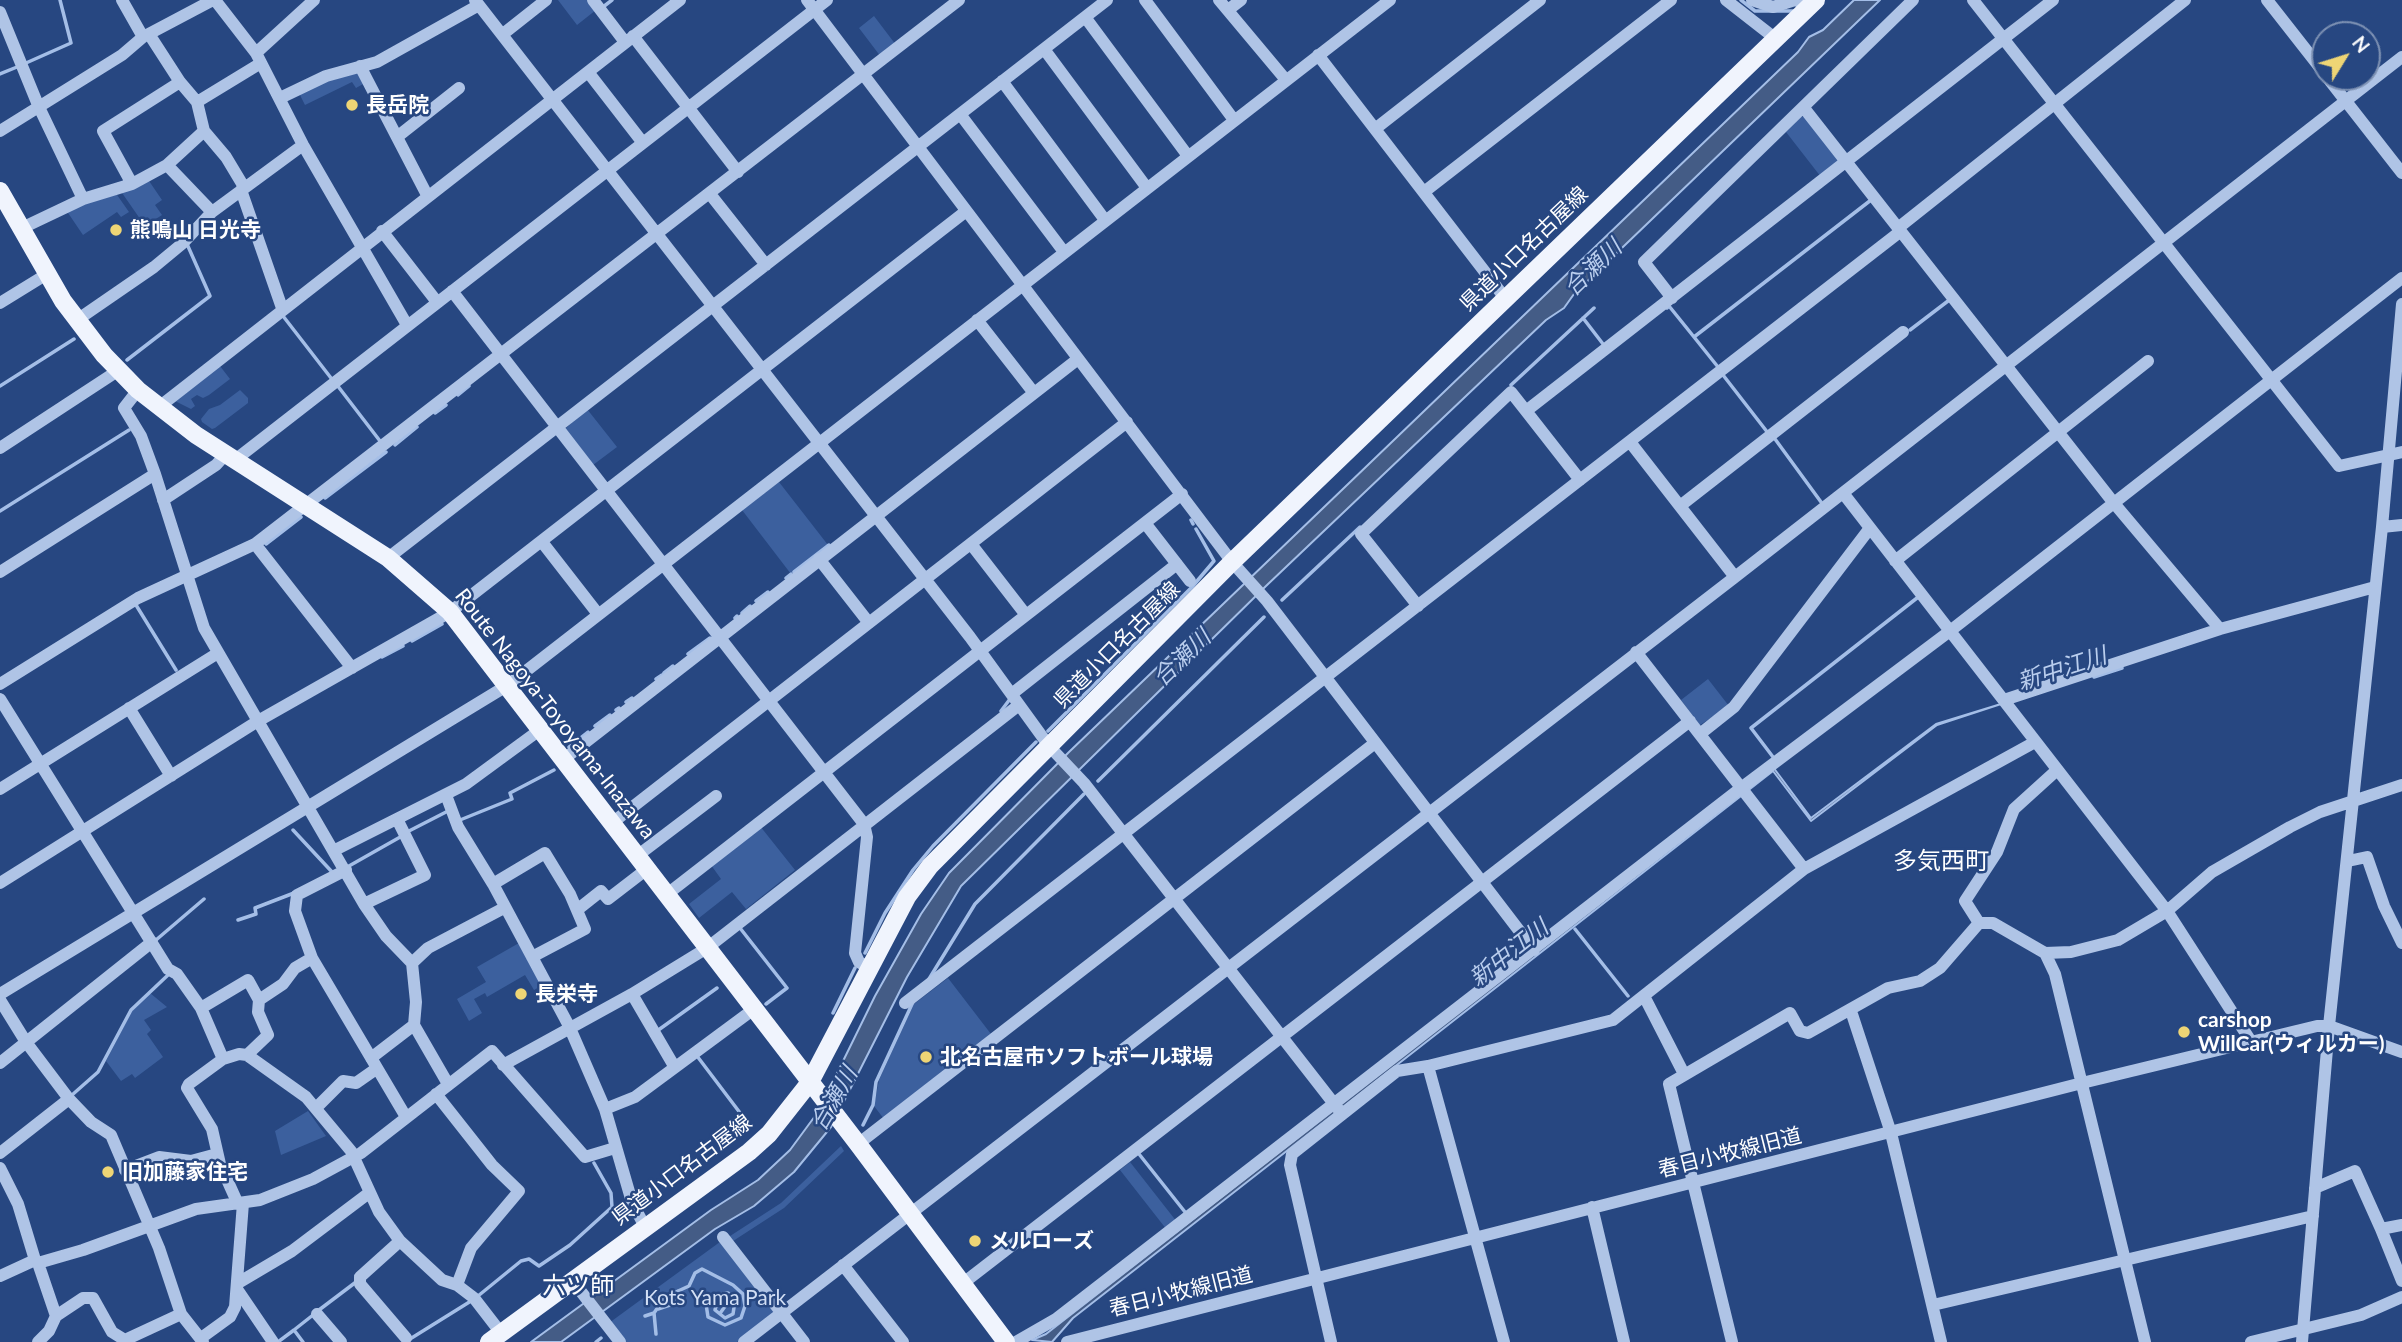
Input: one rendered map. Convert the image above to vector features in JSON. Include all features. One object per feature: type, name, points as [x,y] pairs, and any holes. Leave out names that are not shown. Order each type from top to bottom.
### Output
[{"type":"main road","name":"県道小口名古屋線","points":[[495,1337],[576,1285],[645,1227],[749,1152],[771,1131],[810,1082],[907,897],[930,866],[1052,750],[1505,298],[1813,3]]},
{"type":"main road","name":"Route Nagoya-Toyoyama-Inazawa","points":[[0,191],[47,274],[77,320],[138,390],[230,457],[388,558],[450,612],[845,1126],[1004,1340]]},
{"type":"street","points":[[122,0],[197,102],[204,131],[226,157],[242,188],[282,308]]},
{"type":"street","points":[[0,131],[122,55],[146,35],[214,0],[258,58],[303,145],[407,326]]},
{"type":"street","points":[[197,102],[258,58],[314,0]]},
{"type":"street","points":[[503,34],[546,0]]},
{"type":"street","points":[[593,0],[688,108],[738,173]]},
{"type":"street","points":[[159,407],[282,308],[680,0]]},
{"type":"street","points":[[163,500],[230,457],[407,326],[688,108],[811,5],[827,0]]},
{"type":"street","points":[[0,684],[138,598],[255,544],[502,356],[959,0]]},
{"type":"street","points":[[388,558],[1107,0]]},
{"type":"street","points":[[1145,0],[1234,120]]},
{"type":"street","points":[[1241,0],[1223,5],[1286,80]]},
{"type":"street","points":[[0,994],[132,911],[508,685],[1390,0]]},
{"type":"street","points":[[1375,129],[1539,0]]},
{"type":"street","points":[[1424,192],[1671,0]]},
{"type":"street","points":[[1726,0],[1776,39]]},
{"type":"street","points":[[1752,0],[1773,7],[1795,0],[1813,3]]},
{"type":"street","points":[[1672,298],[1644,262],[1913,0]]},
{"type":"street","points":[[1973,0],[2052,104],[2339,466],[2402,452]]},
{"type":"street","points":[[1526,411],[2053,0]]},
{"type":"street","points":[[905,1003],[1630,442],[2185,0]]},
{"type":"street","points":[[2267,0],[2311,57]]},
{"type":"street","points":[[280,98],[307,83],[377,62],[477,3],[820,442],[1052,750],[1080,779],[1124,834],[1338,1109]]},
{"type":"street","points":[[811,5],[916,148],[1235,566],[1265,598],[1534,950]]},
{"type":"street","points":[[0,12],[38,106],[83,199]]},
{"type":"street","points":[[1085,17],[1188,156]]},
{"type":"street","points":[[1044,49],[1147,188]]},
{"type":"street","points":[[1318,55],[1505,298]]},
{"type":"street","points":[[744,1342],[1735,577],[2402,57]]},
{"type":"street","points":[[360,66],[427,195]]},
{"type":"street","points":[[588,72],[643,143]]},
{"type":"street","points":[[1002,81],[1105,220]]},
{"type":"street","points":[[132,184],[103,131],[180,82]]},
{"type":"street","points":[[397,137],[459,88]]},
{"type":"street","points":[[2338,91],[2402,173]]},
{"type":"street","points":[[1804,108],[2113,502],[2220,629]]},
{"type":"street","points":[[960,114],[1064,252]]},
{"type":"street","points":[[22,228],[83,199],[132,184],[167,165],[204,131]]},
{"type":"street","points":[[77,320],[171,253],[212,212],[303,145]]},
{"type":"street","points":[[167,165],[212,212]]},
{"type":"street","points":[[710,194],[766,265]]},
{"type":"street","points":[[0,883],[258,721],[450,612],[965,212]]},
{"type":"street","points":[[382,231],[437,302]]},
{"type":"street","points":[[0,303],[47,274]]},
{"type":"street","points":[[1004,1340],[1056,1319],[1338,1109],[1534,950],[1744,791],[2402,278]]},
{"type":"street","points":[[452,291],[864,824],[867,836],[855,953],[859,962],[870,968]]},
{"type":"street","points":[[2303,1335],[2329,1026],[2382,527],[2402,304]]},
{"type":"street","points":[[977,320],[1034,393]]},
{"type":"street","points":[[1681,506],[1903,332]]},
{"type":"street","points":[[564,759],[1078,359]]},
{"type":"street","points":[[1895,561],[2148,360]]},
{"type":"street","points":[[0,448],[119,370]]},
{"type":"street","points":[[138,390],[124,408],[141,436],[155,474],[204,628],[365,904],[386,936],[412,963],[416,1002],[414,1026],[448,1084]]},
{"type":"street","points":[[1418,606],[1361,534],[1511,392],[1580,480]]},
{"type":"street","points":[[612,823],[1127,422]]},
{"type":"street","points":[[1630,442],[1735,577]]},
{"type":"street","points":[[0,572],[155,474]]},
{"type":"street","points":[[1843,493],[2167,911],[2252,1043]]},
{"type":"street","points":[[666,895],[1182,494]]},
{"type":"street","points":[[1145,523],[1190,581]]},
{"type":"street","points":[[2382,527],[2402,525]]},
{"type":"street","points":[[1700,734],[1734,707],[1870,528]]},
{"type":"street","points":[[542,542],[598,614]]},
{"type":"street","points":[[255,544],[352,668]]},
{"type":"street","points":[[971,544],[1026,615]]},
{"type":"street","points":[[819,559],[869,623]]},
{"type":"street","points":[[503,1065],[569,1026],[632,994],[707,948],[864,824],[1177,564]]},
{"type":"street","points":[[2004,700],[2220,629],[2375,587]]},
{"type":"street","points":[[1636,652],[1804,869]]},
{"type":"street","points":[[0,789],[218,653]]},
{"type":"street","points":[[0,699],[168,969],[177,974],[201,1008],[223,1059]]},
{"type":"street","points":[[129,708],[171,776]]},
{"type":"street","points":[[962,1284],[1690,721]]},
{"type":"street","points":[[335,850],[446,794],[541,729]]},
{"type":"street","points":[[1331,1342],[1290,1165],[1292,1154],[1338,1109],[1397,1071],[1429,1066],[1614,1020],[1804,869],[2035,742]]},
{"type":"street","points":[[858,1144],[1374,743]]},
{"type":"street","points":[[1979,923],[1965,901],[1997,852],[2014,809],[2057,770]]},
{"type":"street","points":[[1732,1342],[1669,1084],[1790,1013],[1800,1031],[1808,1033],[1888,988],[1920,981],[1940,968],[1979,923],[1993,923],[2045,953],[2071,952],[2118,940],[2167,911],[2212,872],[2290,827],[2320,812],[2402,785]]},
{"type":"street","points":[[446,794],[458,827],[493,884],[569,1026],[605,1110],[632,1202],[645,1227]]},
{"type":"street","points":[[577,910],[601,891],[608,899],[642,863],[716,796]]},
{"type":"street","points":[[365,904],[425,875],[397,819]]},
{"type":"street","points":[[493,884],[545,853],[577,910],[584,929],[532,957]]},
{"type":"street","points":[[2348,861],[2367,858],[2384,906],[2402,943]]},
{"type":"street","points":[[346,870],[297,895],[295,911],[312,958],[406,1117]]},
{"type":"street","points":[[412,963],[428,948],[504,908]]},
{"type":"street","points":[[0,1063],[152,942]]},
{"type":"street","points":[[2045,953],[2055,974],[2145,1342]]},
{"type":"street","points":[[259,1000],[283,984],[295,968],[312,958]]},
{"type":"street","points":[[0,1000],[26,1042],[69,1099],[91,1122],[111,1135],[148,1228],[159,1248],[181,1314],[202,1340],[230,1317],[238,1286],[240,1203],[217,1154],[212,1129],[187,1085],[223,1059],[247,1055],[268,1035],[258,1012],[259,1000],[248,980],[201,1008]]},
{"type":"street","points":[[632,994],[674,1066]]},
{"type":"street","points":[[1644,996],[1684,1074]]},
{"type":"street","points":[[605,1110],[635,1097],[754,1009]]},
{"type":"street","points":[[1851,1011],[1891,1133],[1941,1342]]},
{"type":"street","points":[[316,1108],[343,1081],[356,1083],[414,1026]]},
{"type":"street","points":[[2329,1026],[2402,1052]]},
{"type":"street","name":"春日小牧線旧道","points":[[1067,1342],[2082,1083],[2329,1026]]},
{"type":"street","points":[[2384,1046],[2402,1039]]},
{"type":"street","points":[[0,1276],[36,1261],[148,1228],[196,1209],[240,1203],[313,1179],[353,1158],[492,1051],[585,1157],[615,1148]]},
{"type":"street","points":[[247,1055],[306,1097],[316,1108],[345,1142],[369,1193],[400,1241],[442,1280],[457,1285],[474,1298],[495,1337]]},
{"type":"street","points":[[1429,1066],[1504,1342]]},
{"type":"street","points":[[436,1094],[492,1166],[519,1191],[471,1248],[457,1285]]},
{"type":"street","points":[[0,1153],[69,1099]]},
{"type":"street","points":[[125,1170],[159,1157],[191,1161],[217,1154]]},
{"type":"street","points":[[0,1168],[18,1205],[55,1317]]},
{"type":"street","points":[[2315,1188],[2355,1171],[2402,1281]]},
{"type":"street","points":[[238,1286],[292,1251],[369,1193]]},
{"type":"street","points":[[1592,1207],[1624,1342]]},
{"type":"street","points":[[1933,1305],[2313,1216]]},
{"type":"street","points":[[2381,1230],[2402,1225]]},
{"type":"street","points":[[723,1237],[804,1342]]},
{"type":"street","points":[[400,1241],[360,1277],[360,1284],[406,1338]]},
{"type":"street","points":[[843,1265],[903,1342]]},
{"type":"street","points":[[576,1285],[620,1342]]},
{"type":"street","points":[[238,1286],[273,1342]]},
{"type":"street","points":[[2251,1342],[2303,1335],[2361,1315],[2402,1297]]},
{"type":"street","points":[[38,1342],[49,1331],[55,1317],[83,1298],[93,1298],[112,1332],[125,1339],[181,1314]]},
{"type":"street","points":[[317,1314],[341,1342]]},
{"type":"green space","points":[[558,0],[588,0],[596,10],[577,25]]},
{"type":"green space","points":[[874,16],[896,45],[881,57],[859,28]]},
{"type":"green space","points":[[358,69],[365,83],[356,88],[352,82],[305,105],[298,91]]},
{"type":"green space","points":[[1806,116],[1840,160],[1821,177],[1786,132],[1801,117]]},
{"type":"green space","points":[[147,178],[162,200],[155,205],[162,215],[145,226],[120,190]]},
{"type":"green space","points":[[115,192],[129,212],[121,217],[117,212],[83,235],[66,210]]},
{"type":"green space","points":[[220,366],[230,379],[209,395],[203,398],[197,395],[191,399],[195,406],[191,409],[175,401]]},
{"type":"green space","points":[[240,390],[248,398],[248,403],[215,428],[212,429],[202,422],[201,419],[209,409],[220,405]]},
{"type":"green space","points":[[587,409],[617,447],[593,465],[565,429]]},
{"type":"green space","points":[[779,482],[828,545],[791,574],[742,510]]},
{"type":"green space","points":[[1708,679],[1729,706],[1700,725],[1681,700]]},
{"type":"green space","points":[[760,826],[795,870],[746,909],[732,892],[699,918],[689,904],[721,879],[711,865]]},
{"type":"green space","points":[[519,943],[543,985],[534,990],[525,975],[487,997],[485,993],[474,999],[482,1013],[469,1021],[457,999],[486,982],[477,967]]},
{"type":"green space","name":"北名古屋市ソフトボール球場","points":[[948,978],[991,1034],[884,1119],[874,1106],[879,1080],[914,1004]]},
{"type":"green space","points":[[150,993],[167,1007],[144,1020],[151,1030],[147,1034],[163,1057],[135,1078],[132,1074],[121,1081],[106,1061],[132,1011]]},
{"type":"green space","points":[[308,1111],[326,1136],[281,1155],[275,1131]]},
{"type":"green space","points":[[841,1146],[844,1151],[784,1208],[730,1243],[727,1238],[781,1203]]},
{"type":"green space","points":[[1130,1162],[1177,1222],[1167,1230],[1120,1170]]},
{"type":"green space","name":"Kots Yama Park","points":[[724,1239],[774,1306],[773,1314],[737,1342],[623,1342],[609,1323]]},
{"type":"water","name":"合瀬川","points":[[1854,0],[1880,0],[1574,294],[1564,308],[1546,320],[1266,586],[961,886],[907,977],[831,1127],[794,1172],[754,1206],[715,1229],[561,1342],[531,1342],[711,1210],[758,1180],[790,1150],[818,1112],[875,996],[921,914],[949,873],[1069,752],[1798,52],[1809,37],[1823,30]]},
{"type":"water","points":[[2001,704],[1937,725],[1811,821],[1773,771],[1073,1318],[1052,1342],[1032,1340],[1046,1334],[1773,767],[1811,818],[1936,724]]},
{"type":"waterway","points":[[26,63],[71,43],[60,0]]},
{"type":"waterway","points":[[603,7],[612,0]]},
{"type":"waterway","points":[[1741,0],[1755,11],[1798,11]]},
{"type":"waterway","points":[[0,74],[17,67]]},
{"type":"waterway","points":[[1718,367],[1694,337],[1871,200]]},
{"type":"waterway","points":[[127,360],[210,296],[187,244]]},
{"type":"waterway","points":[[1910,330],[1948,301]]},
{"type":"waterway","points":[[1667,308],[1669,306],[1694,337]]},
{"type":"waterway","points":[[1511,385],[1594,308]]},
{"type":"waterway","points":[[283,316],[331,378]]},
{"type":"waterway","points":[[1583,318],[1603,344]]},
{"type":"waterway","points":[[0,386],[74,339]]},
{"type":"waterway","points":[[1723,375],[1768,433]]},
{"type":"waterway","points":[[337,385],[380,441]]},
{"type":"waterway","points":[[458,395],[469,386]]},
{"type":"waterway","points":[[435,413],[446,405]]},
{"type":"waterway","points":[[395,445],[417,427]]},
{"type":"waterway","points":[[0,511],[129,430]]},
{"type":"waterway","points":[[1775,439],[1821,502]]},
{"type":"waterway","points":[[325,498],[386,452]]},
{"type":"waterway","points":[[266,544],[301,517]]},
{"type":"waterway","points":[[1191,520],[1193,524]]},
{"type":"waterway","points":[[1282,600],[1360,527]]},
{"type":"waterway","points":[[1048,731],[1192,587],[1214,561],[1196,529]]},
{"type":"waterway","points":[[794,572],[829,545]]},
{"type":"waterway","points":[[786,578],[791,574]]},
{"type":"waterway","points":[[756,601],[768,592]]},
{"type":"waterway","points":[[1773,757],[1751,728],[1917,598]]},
{"type":"waterway","points":[[136,605],[176,670]]},
{"type":"waterway","points":[[742,613],[750,606]]},
{"type":"waterway","points":[[1098,781],[1264,617]]},
{"type":"waterway","points":[[412,641],[442,624]]},
{"type":"waterway","points":[[688,654],[710,638]]},
{"type":"waterway","points":[[382,657],[403,646]]},
{"type":"waterway","points":[[664,673],[673,666]]},
{"type":"waterway","name":"新中江川","points":[[2094,677],[2122,668]]},
{"type":"waterway","points":[[656,679],[662,675]]},
{"type":"waterway","points":[[626,702],[632,698]]},
{"type":"waterway","points":[[1001,711],[1010,699]]},
{"type":"waterway","points":[[595,726],[610,715]]},
{"type":"waterway","points":[[569,747],[588,732]]},
{"type":"waterway","points":[[865,953],[885,913],[913,870],[933,846],[1036,742]]},
{"type":"waterway","points":[[460,820],[512,799],[510,793],[554,770]]},
{"type":"waterway","points":[[929,979],[975,904],[1084,794]]},
{"type":"waterway","points":[[407,832],[448,811]]},
{"type":"waterway","points":[[293,830],[333,873]]},
{"type":"waterway","points":[[349,866],[402,836]]},
{"type":"waterway","points":[[238,920],[256,914],[255,908],[294,893]]},
{"type":"waterway","points":[[156,940],[204,899]]},
{"type":"waterway","points":[[740,928],[787,988],[766,1004]]},
{"type":"waterway","points":[[1575,929],[1628,996]]},
{"type":"waterway","points":[[833,1013],[855,968]]},
{"type":"waterway","points":[[72,1095],[98,1072],[131,1010],[168,975]]},
{"type":"waterway","points":[[657,1031],[717,988]]},
{"type":"waterway","points":[[863,1125],[873,1105],[876,1082],[913,1002]]},
{"type":"waterway","points":[[697,1056],[750,1126]]},
{"type":"waterway","points":[[1139,1154],[1185,1212]]},
{"type":"waterway","points":[[478,1296],[521,1261],[529,1259],[539,1266],[570,1245],[612,1207],[611,1193],[594,1163]]},
{"type":"waterway","points":[[656,1334],[654,1313],[665,1297],[689,1286],[695,1273],[702,1269],[733,1285],[743,1294],[745,1306],[741,1318],[725,1325],[708,1317],[706,1304],[713,1295],[728,1293],[735,1301],[733,1314],[725,1318],[715,1310],[717,1302],[722,1301],[726,1305],[721,1312]]},
{"type":"waterway","points":[[319,1310],[356,1282]]},
{"type":"waterway","points":[[658,1309],[673,1304],[678,1291]]},
{"type":"waterway","points":[[410,1339],[471,1301]]},
{"type":"waterway","points":[[645,1316],[654,1313]]},
{"type":"waterway","points":[[303,1342],[294,1330],[313,1315]]},
{"type":"waterway","points":[[278,1342],[294,1330]]},
{"type":"waterway","points":[[596,1342],[601,1338]]},
{"type":"place","name":"長岳院","points":[[352,105]]},
{"type":"place","name":"熊鳴山 日光寺","points":[[116,230]]},
{"type":"place","name":"長栄寺","points":[[521,994]]},
{"type":"place","name":"carshop WillCar(ウィルカー)","points":[[2184,1032]]},
{"type":"place","name":"北名古屋市ソフトボール球場","points":[[926,1057]]},
{"type":"place","name":"旧加藤家住宅","points":[[108,1172]]},
{"type":"place","name":"メルローズ","points":[[975,1241]]},
{"type":"district","name":"多気西町","points":[[1941,861]]},
{"type":"district","name":"六ツ師","points":[[578,1286]]}]
